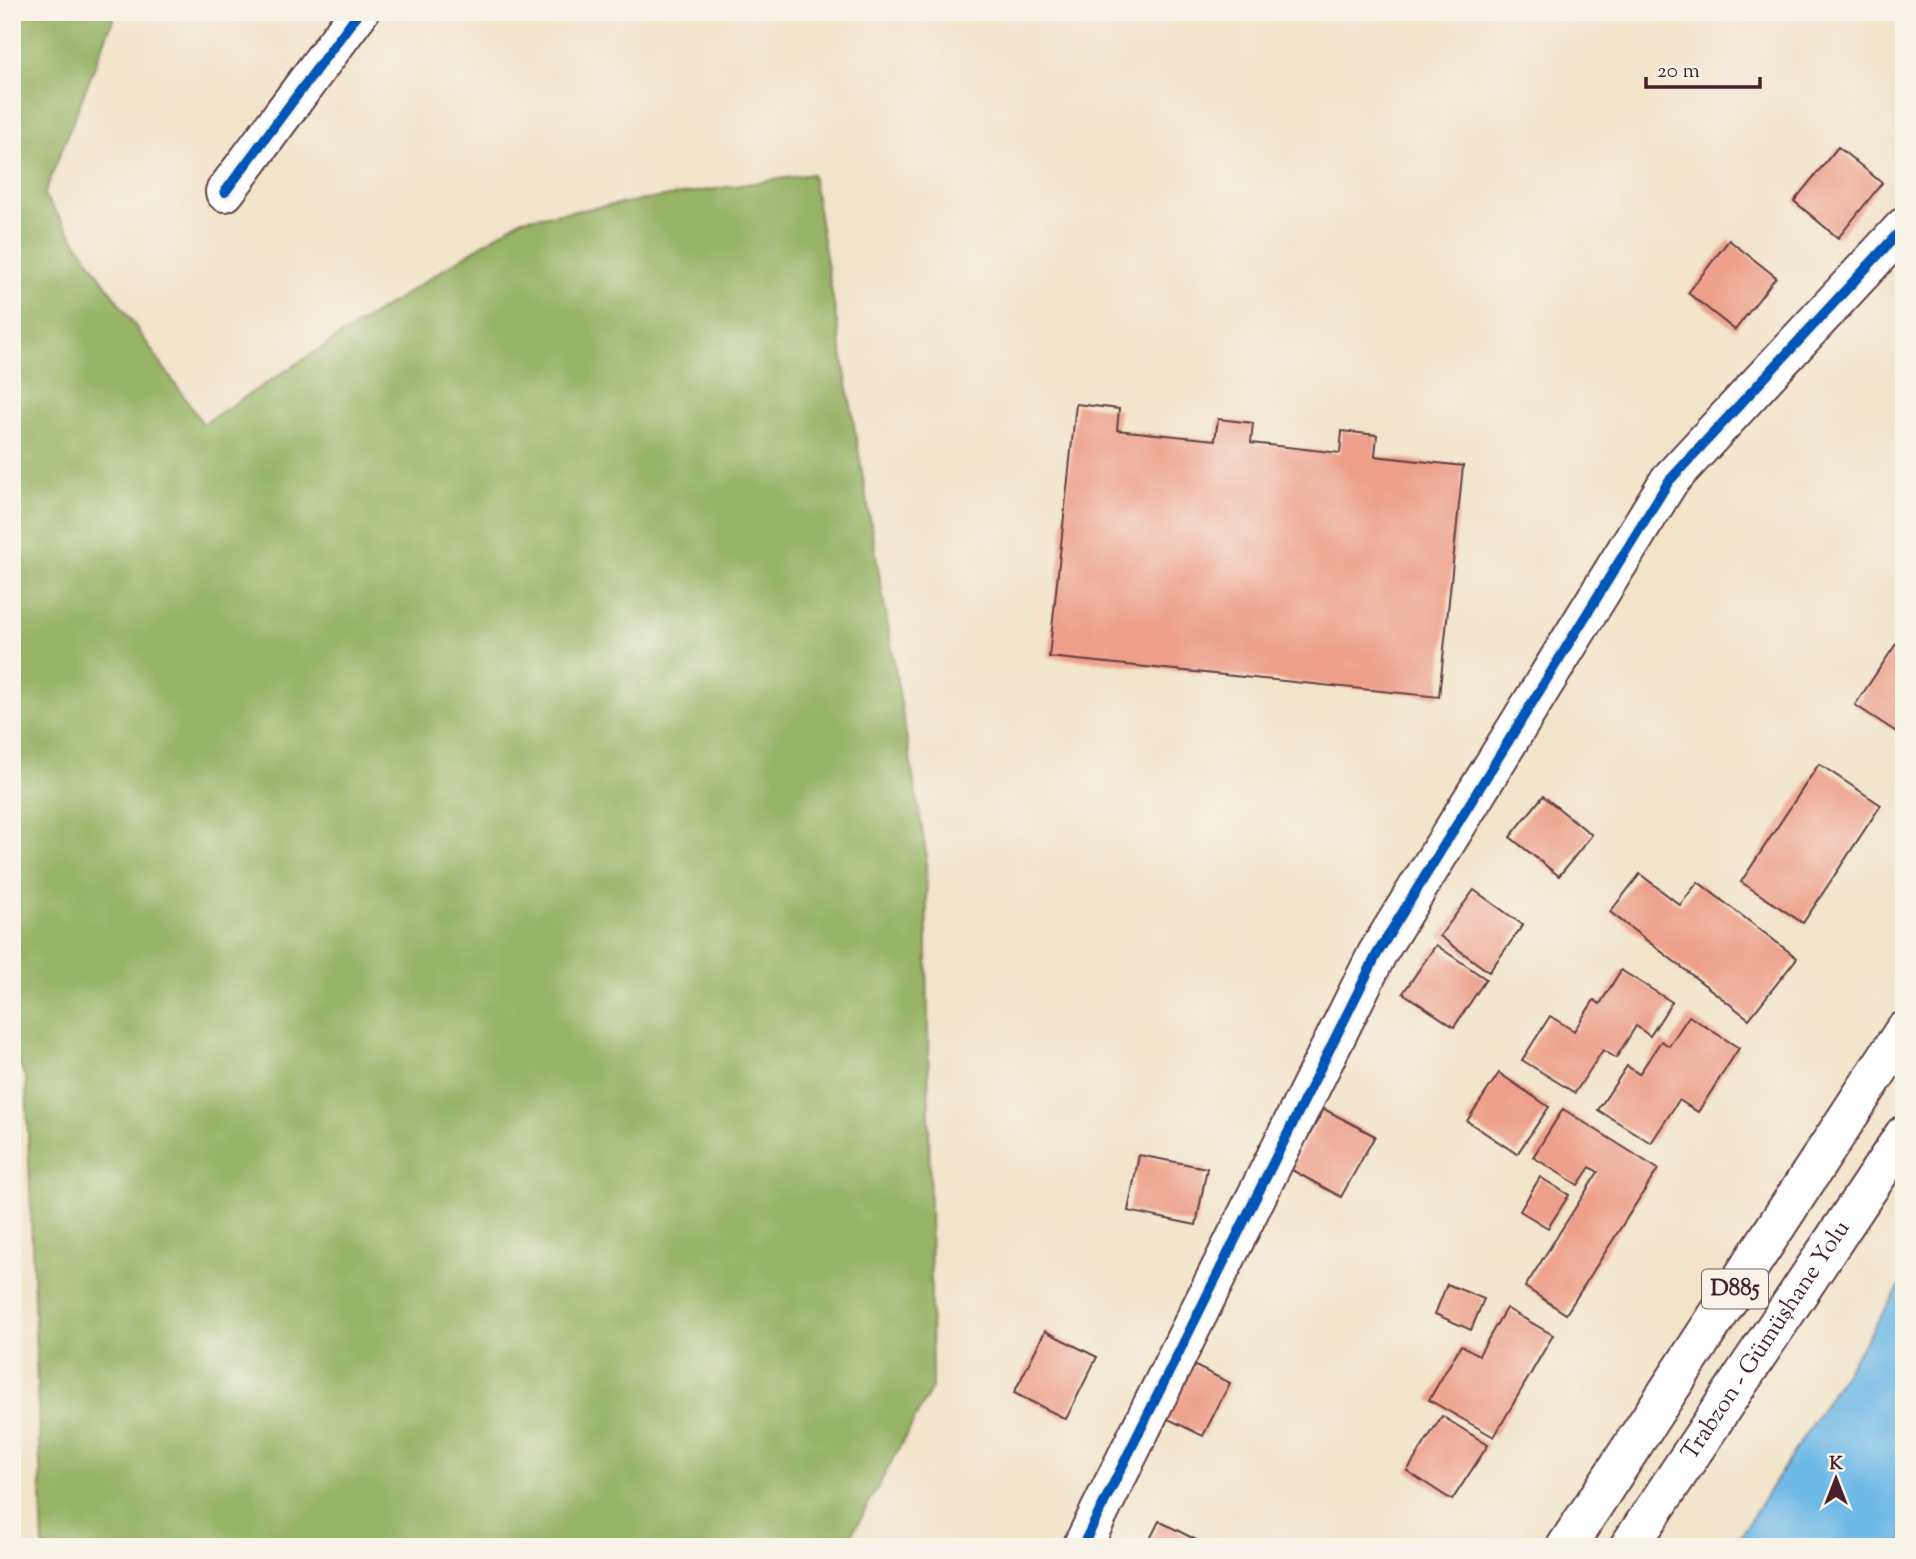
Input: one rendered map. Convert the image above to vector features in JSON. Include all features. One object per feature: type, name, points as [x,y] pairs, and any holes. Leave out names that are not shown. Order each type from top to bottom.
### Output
[{"type":"main road","points":[[225,192],[359,12]]},
{"type":"main road","points":[[1082,1547],[1377,954],[1669,481],[1904,227]]},
{"type":"main road","name":"D885","points":[[1566,1547],[1904,1031]]},
{"type":"main road","name":"Trabzon - Gümüşhane Yolu","points":[[1629,1547],[1904,1135]]},
{"type":"green space","points":[[12,12],[116,12],[44,195],[203,424],[522,219],[812,174],[926,853],[932,1388],[845,1547],[43,1547],[26,1079],[12,1048]]},
{"type":"water","points":[[1904,1280],[1904,1547],[1733,1547]]},
{"type":"building","points":[[1838,147],[1882,183],[1838,238],[1794,201]]},
{"type":"building","points":[[1729,240],[1776,277],[1735,330],[1688,293]]},
{"type":"building","points":[[1076,404],[1119,409],[1117,430],[1215,440],[1218,419],[1253,423],[1251,443],[1340,453],[1342,431],[1377,435],[1375,456],[1463,466],[1439,697],[1049,657]]},
{"type":"building","points":[[1904,632],[1904,737],[1855,705]]},
{"type":"building","points":[[1819,764],[1881,805],[1803,923],[1741,882]]},
{"type":"building","points":[[1543,796],[1592,835],[1559,876],[1510,837]]},
{"type":"building","points":[[1640,874],[1680,905],[1698,882],[1797,958],[1749,1019],[1610,912]]},
{"type":"building","points":[[1474,890],[1523,925],[1489,972],[1440,936]]},
{"type":"building","points":[[1436,945],[1486,979],[1454,1027],[1403,993]]},
{"type":"building","points":[[1621,970],[1672,1002],[1650,1036],[1636,1026],[1616,1058],[1603,1050],[1575,1093],[1522,1060],[1550,1016],[1574,1031],[1594,1000],[1600,1004]]},
{"type":"building","points":[[1689,1016],[1739,1048],[1698,1112],[1679,1100],[1651,1143],[1598,1110],[1627,1066],[1639,1074],[1661,1041],[1669,1046]]},
{"type":"building","points":[[1499,1073],[1549,1107],[1517,1154],[1467,1121]]},
{"type":"building","points":[[1324,1109],[1375,1136],[1341,1197],[1290,1169]]},
{"type":"building","points":[[1563,1109],[1658,1169],[1566,1314],[1525,1287],[1598,1172],[1590,1167],[1578,1185],[1533,1157]]},
{"type":"building","points":[[1139,1155],[1207,1168],[1196,1225],[1128,1211]]},
{"type":"building","points":[[1540,1177],[1569,1195],[1548,1228],[1520,1211]]},
{"type":"building","points":[[1447,1284],[1484,1299],[1471,1330],[1435,1314]]},
{"type":"building","points":[[1506,1308],[1553,1335],[1494,1437],[1429,1400],[1461,1345],[1479,1355]]},
{"type":"building","points":[[1045,1331],[1097,1357],[1066,1419],[1014,1393]]},
{"type":"building","points":[[1185,1361],[1230,1383],[1203,1436],[1158,1414]]},
{"type":"building","points":[[1442,1416],[1488,1445],[1452,1500],[1407,1471]]},
{"type":"building","points":[[1159,1521],[1210,1547],[1146,1547]]},
{"type":"cycle path","points":[[225,192],[359,12]]},
{"type":"cycle path","points":[[1082,1547],[1377,954],[1669,481],[1904,227]]}]
